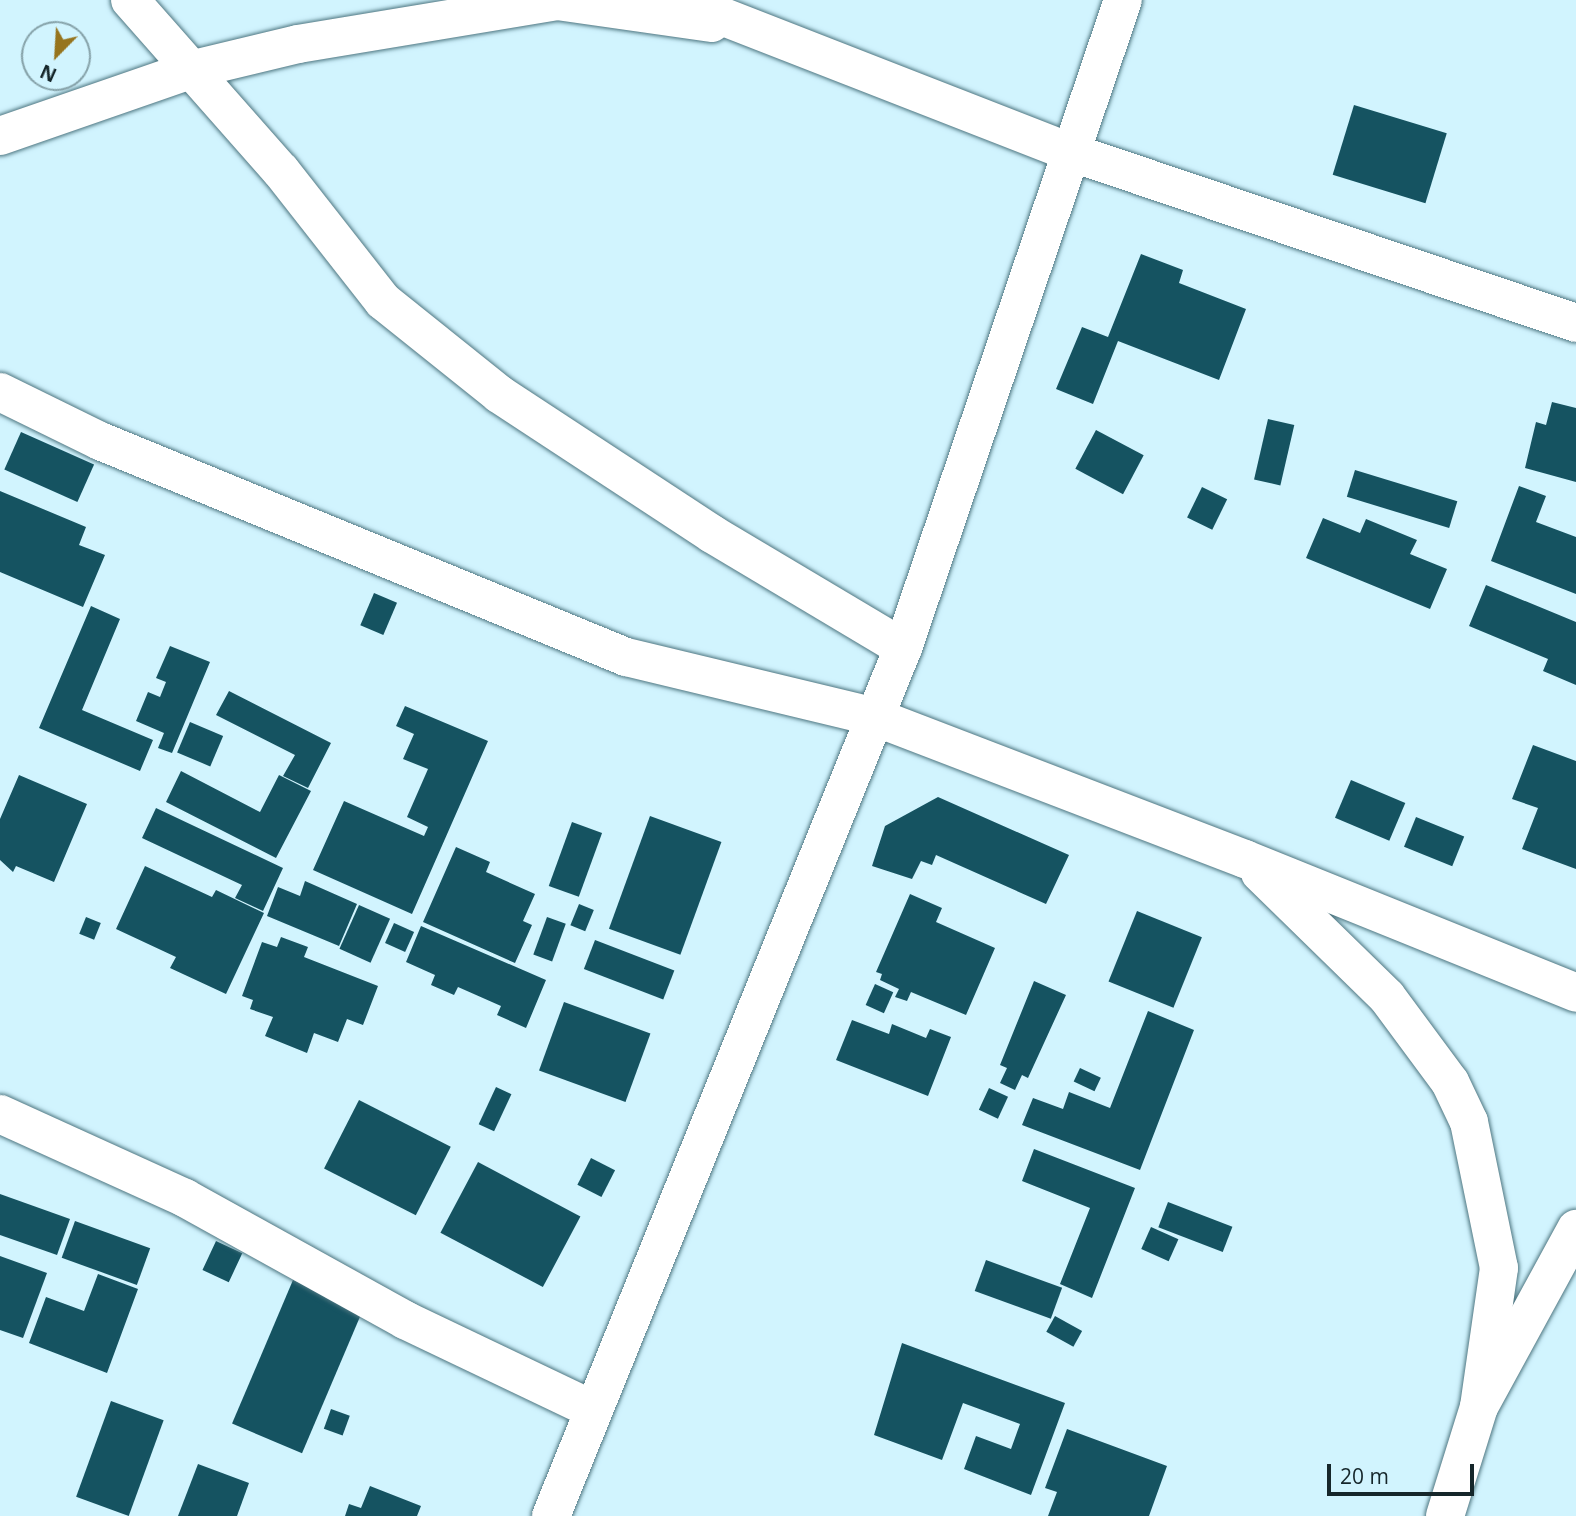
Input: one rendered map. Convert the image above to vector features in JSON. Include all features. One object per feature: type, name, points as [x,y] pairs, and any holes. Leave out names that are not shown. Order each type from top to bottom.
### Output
[{"type":"street","points":[[130,0],[194,69],[393,309],[499,394],[712,534],[903,648]]},
{"type":"street","points":[[680,0],[1070,152],[1576,323]]},
{"type":"street","points":[[551,1516],[592,1409],[903,648],[1124,0]]},
{"type":"street","points":[[0,136],[194,69],[298,44],[557,1],[751,29]]},
{"type":"street","points":[[0,392],[100,441],[626,657],[875,717],[1245,859],[1576,993]]},
{"type":"street","points":[[1245,859],[1387,997],[1450,1082],[1469,1122],[1499,1268],[1479,1407],[1445,1516]]},
{"type":"street","points":[[0,1114],[185,1198],[405,1320],[592,1409]]},
{"type":"street","points":[[1479,1407],[1576,1229]]},
{"type":"building","points":[[1354,105],[1447,133],[1425,203],[1333,175]]},
{"type":"building","points":[[1141,254],[1183,270],[1179,283],[1246,309],[1219,380],[1118,341],[1093,404],[1056,389],[1082,327],[1108,337]]},
{"type":"building","points":[[1552,402],[1576,408],[1576,482],[1525,468],[1536,422],[1546,425]]},
{"type":"building","points":[[1268,419],[1294,425],[1280,485],[1254,479]]},
{"type":"building","points":[[1096,430],[1144,455],[1123,494],[1075,469]]},
{"type":"building","points":[[21,432],[94,465],[77,502],[4,469]]},
{"type":"building","points":[[1355,470],[1457,501],[1449,528],[1347,497]]},
{"type":"building","points":[[1519,486],[1546,496],[1536,522],[1576,537],[1576,594],[1491,561]]},
{"type":"building","points":[[1202,487],[1227,499],[1212,530],[1187,518]]},
{"type":"building","points":[[0,491],[86,527],[79,545],[105,555],[83,607],[0,572]]},
{"type":"building","points":[[1323,518],[1360,533],[1366,519],[1417,540],[1410,554],[1447,569],[1430,609],[1306,558]]},
{"type":"building","points":[[1486,585],[1576,622],[1576,685],[1543,671],[1548,659],[1469,626]]},
{"type":"building","points":[[374,593],[397,603],[383,635],[360,625]]},
{"type":"building","points":[[91,606],[120,619],[82,710],[153,740],[140,771],[39,728]]},
{"type":"building","points":[[170,646],[210,662],[172,753],[158,748],[164,733],[136,721],[148,692],[160,697],[166,682],[156,678]]},
{"type":"building","points":[[229,691],[331,743],[308,788],[283,776],[295,755],[216,715]]},
{"type":"building","points":[[405,706],[488,741],[412,914],[313,870],[344,801],[424,836],[428,827],[407,817],[428,769],[403,759],[414,734],[396,726]]},
{"type":"building","points":[[190,722],[223,736],[210,766],[177,752]]},
{"type":"building","points":[[1533,745],[1576,761],[1576,869],[1522,849],[1538,808],[1512,799]]},
{"type":"building","points":[[181,771],[260,812],[279,775],[311,791],[276,858],[166,802]]},
{"type":"building","points":[[19,775],[87,804],[54,882],[16,866],[13,872],[0,860],[0,819]]},
{"type":"building","points":[[1351,780],[1405,803],[1389,841],[1335,818]]},
{"type":"building","points":[[938,797],[1069,855],[1046,904],[936,855],[932,865],[921,861],[912,879],[872,866],[885,826]]},
{"type":"building","points":[[156,808],[283,868],[263,911],[235,898],[242,885],[142,838]]},
{"type":"building","points":[[650,816],[721,842],[680,955],[609,929]]},
{"type":"building","points":[[1416,817],[1464,836],[1452,866],[1404,847]]},
{"type":"building","points":[[572,822],[602,833],[579,897],[549,886]]},
{"type":"building","points":[[456,847],[490,862],[486,872],[535,894],[523,921],[532,925],[515,963],[423,922]]},
{"type":"building","points":[[145,866],[212,897],[216,890],[264,913],[226,994],[170,968],[176,957],[116,929]]},
{"type":"building","points":[[305,881],[357,904],[339,946],[267,916],[278,887],[300,896]]},
{"type":"building","points":[[910,894],[942,908],[936,922],[995,948],[966,1015],[911,992],[907,1001],[895,997],[899,989],[880,980],[882,974],[876,972]]},
{"type":"building","points":[[579,904],[594,910],[585,931],[570,925]]},
{"type":"building","points":[[359,905],[390,919],[371,963],[339,949]]},
{"type":"building","points":[[1137,911],[1202,937],[1173,1008],[1109,981]]},
{"type":"building","points":[[86,917],[101,923],[94,940],[79,934]]},
{"type":"building","points":[[547,917],[566,924],[552,961],[533,955]]},
{"type":"building","points":[[394,923],[414,932],[405,952],[385,943]]},
{"type":"building","points":[[421,926],[546,980],[526,1028],[497,1015],[501,1006],[458,987],[454,995],[431,985],[435,975],[406,962]]},
{"type":"building","points":[[281,937],[308,947],[304,957],[378,986],[363,1025],[347,1019],[338,1042],[314,1033],[307,1053],[265,1036],[273,1017],[250,1009],[253,1000],[242,996],[262,942],[277,947]]},
{"type":"building","points":[[595,940],[674,970],[663,999],[584,969]]},
{"type":"building","points":[[1034,981],[1066,995],[1028,1078],[1022,1075],[1015,1090],[1000,1083],[1007,1068],[1000,1065]]},
{"type":"building","points":[[875,984],[893,992],[884,1013],[866,1005]]},
{"type":"building","points":[[564,1002],[650,1033],[625,1102],[539,1071]]},
{"type":"building","points":[[1148,1011],[1194,1030],[1140,1170],[1022,1125],[1033,1098],[1063,1109],[1069,1092],[1110,1108]]},
{"type":"building","points":[[852,1020],[889,1034],[892,1024],[926,1038],[930,1029],[951,1037],[928,1096],[836,1060]]},
{"type":"building","points":[[1080,1068],[1101,1078],[1095,1091],[1074,1082]]},
{"type":"building","points":[[496,1087],[511,1094],[494,1131],[479,1124]]},
{"type":"building","points":[[989,1088],[1008,1097],[998,1119],[979,1110]]},
{"type":"building","points":[[359,1100],[451,1147],[416,1215],[324,1169]]},
{"type":"building","points":[[1034,1149],[1135,1188],[1092,1298],[1060,1284],[1090,1208],[1022,1181]]},
{"type":"building","points":[[591,1158],[615,1170],[601,1197],[577,1185]]},
{"type":"building","points":[[478,1162],[580,1216],[543,1287],[440,1233]]},
{"type":"building","points":[[0,1194],[70,1219],[57,1255],[0,1235]]},
{"type":"building","points":[[1168,1202],[1232,1227],[1223,1252],[1158,1227]]},
{"type":"building","points":[[75,1221],[150,1248],[137,1285],[62,1258]]},
{"type":"building","points":[[1151,1227],[1178,1239],[1169,1261],[1141,1249]]},
{"type":"building","points":[[216,1241],[242,1253],[229,1282],[202,1270]]},
{"type":"building","points":[[0,1256],[47,1273],[23,1338],[0,1330]]},
{"type":"building","points":[[986,1260],[1062,1288],[1051,1319],[975,1291]]},
{"type":"building","points":[[98,1274],[138,1289],[107,1373],[29,1343],[46,1297],[84,1311]]},
{"type":"building","points":[[293,1280],[363,1310],[302,1453],[232,1424]]},
{"type":"building","points":[[1055,1316],[1082,1331],[1073,1347],[1046,1332]]},
{"type":"building","points":[[902,1343],[1065,1403],[1031,1495],[964,1469],[976,1436],[1011,1449],[1020,1424],[963,1403],[942,1460],[874,1435]]},
{"type":"building","points":[[111,1401],[164,1420],[129,1516],[76,1497]]},
{"type":"building","points":[[331,1409],[350,1416],[343,1436],[324,1429]]},
{"type":"building","points":[[1067,1429],[1167,1466],[1149,1516],[1048,1516],[1057,1492],[1045,1488]]},
{"type":"building","points":[[198,1464],[249,1483],[237,1516],[178,1516]]},
{"type":"building","points":[[370,1486],[421,1506],[417,1516],[345,1516],[349,1504],[361,1508]]}]
